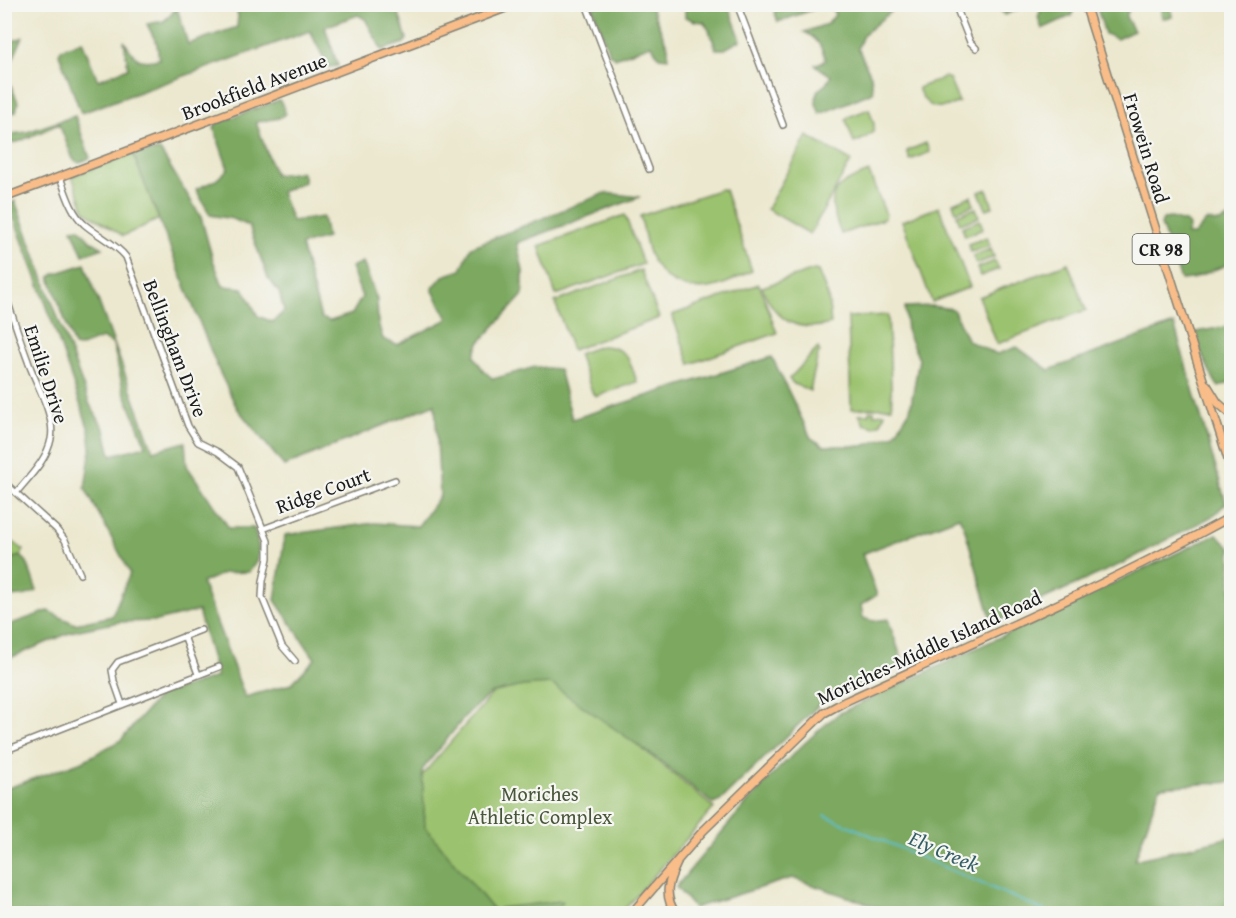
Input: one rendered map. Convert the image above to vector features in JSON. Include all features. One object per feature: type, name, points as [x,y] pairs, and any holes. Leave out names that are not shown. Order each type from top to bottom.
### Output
[{"type":"main road","name":"Brookfield Avenue","points":[[4,198],[516,4]]},
{"type":"main road","name":"Frowein Road","points":[[1085,4],[1232,472]]},
{"type":"main road","points":[[1200,374],[1218,403],[1232,416]]},
{"type":"main road","name":"Moriches-Middle Island Road","points":[[631,914],[680,855],[721,812],[828,710],[1081,594],[1169,551],[1232,516]]},
{"type":"main road","points":[[676,914],[669,901],[668,885],[680,855]]},
{"type":"street","points":[[586,4],[649,170]]},
{"type":"street","points":[[737,4],[783,125]]},
{"type":"street","points":[[955,4],[970,42],[976,48]]},
{"type":"street","name":"Bellingham Drive","points":[[60,177],[73,211],[82,222],[119,248],[126,257],[188,426],[198,442],[218,452],[238,468],[268,541],[268,558],[262,597],[282,646],[295,661]]},
{"type":"street","name":"Emilie Drive","points":[[4,291],[28,362],[50,417],[52,432],[51,442],[44,459],[16,493]]},
{"type":"street","name":"Ridge Court","points":[[263,529],[394,480]]},
{"type":"street","points":[[4,482],[56,529],[65,540],[80,574]]},
{"type":"street","points":[[122,704],[112,670],[118,662],[201,630]]},
{"type":"street","points":[[184,636],[198,674]]},
{"type":"street","points":[[4,751],[219,667]]},
{"type":"green space","points":[[692,4],[728,5],[741,40],[725,49],[716,49],[704,22],[685,17],[685,8]]},
{"type":"green space","points":[[772,4],[826,4],[826,5],[778,22]]},
{"type":"green space","points":[[895,4],[895,8],[863,35],[858,48],[871,76],[873,92],[820,114],[816,104],[817,91],[826,84],[831,76],[815,65],[826,60],[818,43],[804,32],[827,24],[835,15],[831,5]]},
{"type":"green space","points":[[234,5],[396,5],[407,39],[404,43],[382,50],[365,19],[358,15],[325,27],[338,66],[328,67],[310,31],[81,113],[59,54],[61,49],[82,41],[98,80],[128,68],[124,41],[138,59],[146,61],[159,59],[157,44],[147,24],[164,21],[177,8],[188,44],[237,27],[238,15]]},
{"type":"green space","points":[[595,5],[650,5],[668,47],[668,58],[659,57],[651,45],[615,58],[609,53],[593,8]]},
{"type":"green space","points":[[998,5],[1027,5],[1005,15]]},
{"type":"green space","points":[[1027,5],[1072,5],[1074,10],[1071,16],[1042,29],[1038,17],[1042,7]]},
{"type":"green space","points":[[1096,5],[1137,5],[1129,9],[1126,17],[1134,31],[1117,39],[1105,34]]},
{"type":"green space","points":[[1160,5],[1171,5],[1172,17],[1162,18]]},
{"type":"green space","points":[[23,37],[12,61],[5,63],[5,44]]},
{"type":"green space","points":[[945,77],[949,79],[959,102],[945,107],[934,107],[925,101],[918,88]]},
{"type":"green space","points":[[5,81],[9,81],[18,102],[16,112],[5,115]]},
{"type":"green space","points":[[279,100],[285,114],[279,118],[256,122],[275,175],[301,172],[304,176],[304,182],[281,192],[292,221],[323,217],[327,238],[301,245],[321,318],[330,321],[352,314],[362,297],[351,267],[363,262],[377,300],[378,323],[383,339],[397,345],[448,319],[432,289],[443,276],[461,270],[471,247],[605,193],[640,197],[517,243],[523,271],[523,295],[479,343],[474,356],[483,370],[493,379],[535,367],[559,369],[572,419],[772,357],[811,438],[824,446],[863,446],[894,435],[910,410],[919,359],[907,333],[905,307],[932,306],[953,309],[968,341],[997,354],[1017,347],[1049,370],[1174,324],[1226,503],[1213,516],[1123,563],[1006,616],[996,624],[991,618],[959,517],[862,554],[877,595],[861,605],[863,618],[873,621],[888,619],[902,660],[900,666],[823,701],[719,802],[713,804],[659,760],[551,684],[523,686],[491,693],[468,713],[422,770],[425,827],[496,913],[5,913],[5,789],[85,760],[121,740],[160,695],[217,677],[198,611],[156,621],[119,622],[74,631],[5,660],[5,626],[48,611],[75,624],[112,616],[130,573],[85,488],[91,448],[89,430],[9,205],[15,201],[90,405],[105,430],[111,455],[146,446],[123,389],[113,344],[102,338],[79,347],[74,346],[50,278],[54,274],[85,264],[153,451],[185,442],[187,466],[229,528],[254,528],[259,551],[249,572],[224,573],[202,583],[245,697],[291,684],[315,659],[275,600],[285,535],[374,523],[418,526],[440,496],[435,404],[284,466],[237,408],[218,369],[133,154],[160,150],[201,217],[223,286],[243,288],[258,316],[273,322],[284,311],[279,292],[268,278],[249,226],[233,219],[210,215],[196,189],[216,180],[228,169],[214,128],[217,123]]},
{"type":"green space","points":[[869,109],[874,124],[873,132],[854,143],[846,120],[848,117]]},
{"type":"green space","points":[[75,116],[90,158],[79,163],[73,159],[59,124],[18,142],[5,144],[5,135],[27,132]]},
{"type":"green space","points":[[807,136],[851,161],[810,234],[767,209]]},
{"type":"green space","points":[[926,143],[930,152],[910,160],[907,151]]},
{"type":"green space","points":[[133,154],[159,219],[123,236],[85,211],[72,176]]},
{"type":"green space","points":[[869,172],[886,215],[884,219],[841,234],[833,210],[834,194],[846,182]]},
{"type":"green space","points":[[721,189],[725,190],[752,271],[714,287],[691,288],[681,285],[662,273],[655,264],[649,253],[640,216]]},
{"type":"green space","points":[[987,189],[993,207],[986,209],[979,192]]},
{"type":"green space","points":[[971,196],[974,205],[956,212],[953,203]]},
{"type":"green space","points":[[939,207],[970,287],[932,302],[902,221]]},
{"type":"green space","points":[[976,208],[979,217],[960,224],[957,215]]},
{"type":"green space","points":[[625,215],[643,264],[556,295],[539,246]]},
{"type":"green space","points":[[1231,217],[1231,263],[1192,279],[1181,280],[1161,225],[1163,219],[1171,218],[1188,223],[1189,228],[1186,235],[1194,235],[1206,221],[1220,222]]},
{"type":"green space","points":[[980,220],[983,229],[965,236],[962,227]]},
{"type":"green space","points":[[79,228],[91,241],[103,248],[83,255],[72,229]]},
{"type":"green space","points":[[987,237],[990,246],[971,252],[968,244]]},
{"type":"green space","points":[[991,249],[994,257],[976,264],[973,256]]},
{"type":"green space","points":[[995,261],[999,269],[980,276],[977,268]]},
{"type":"green space","points":[[1068,263],[1086,310],[997,344],[979,297]]},
{"type":"green space","points":[[641,270],[659,318],[572,350],[555,302]]},
{"type":"green space","points":[[814,270],[818,271],[828,296],[831,324],[807,327],[797,325],[780,316],[762,287]]},
{"type":"green space","points":[[759,284],[777,333],[690,364],[672,315]]},
{"type":"green space","points":[[888,315],[892,407],[851,409],[848,317]]},
{"type":"green space","points":[[1231,326],[1231,382],[1219,387],[1209,371],[1193,334]]},
{"type":"green space","points":[[600,346],[622,352],[632,367],[637,382],[597,396],[593,394],[578,354]]},
{"type":"green space","points":[[818,348],[820,352],[810,391],[794,384],[789,379]]},
{"type":"green space","points":[[869,411],[874,411],[874,414],[885,413],[881,423],[874,427],[864,424],[859,414],[869,414]]},
{"type":"green space","points":[[1217,534],[1231,549],[1231,782],[1160,787],[1135,860],[1231,837],[1231,908],[1226,913],[895,913],[792,878],[694,908],[676,887],[773,774],[838,714]]},
{"type":"green space","points":[[5,536],[24,550],[21,556],[5,560]]},
{"type":"green space","points":[[21,556],[27,562],[37,591],[24,596],[5,597],[5,560]]},
{"type":"green space","name":"Moriches Athletic Complex","points":[[527,653],[714,808],[621,913],[492,914],[394,808]]},
{"type":"green space","points":[[563,902],[553,913],[504,913],[499,909],[501,908]]},
{"type":"waterway","name":"Ely Creek","points":[[824,815],[1052,914]]}]
